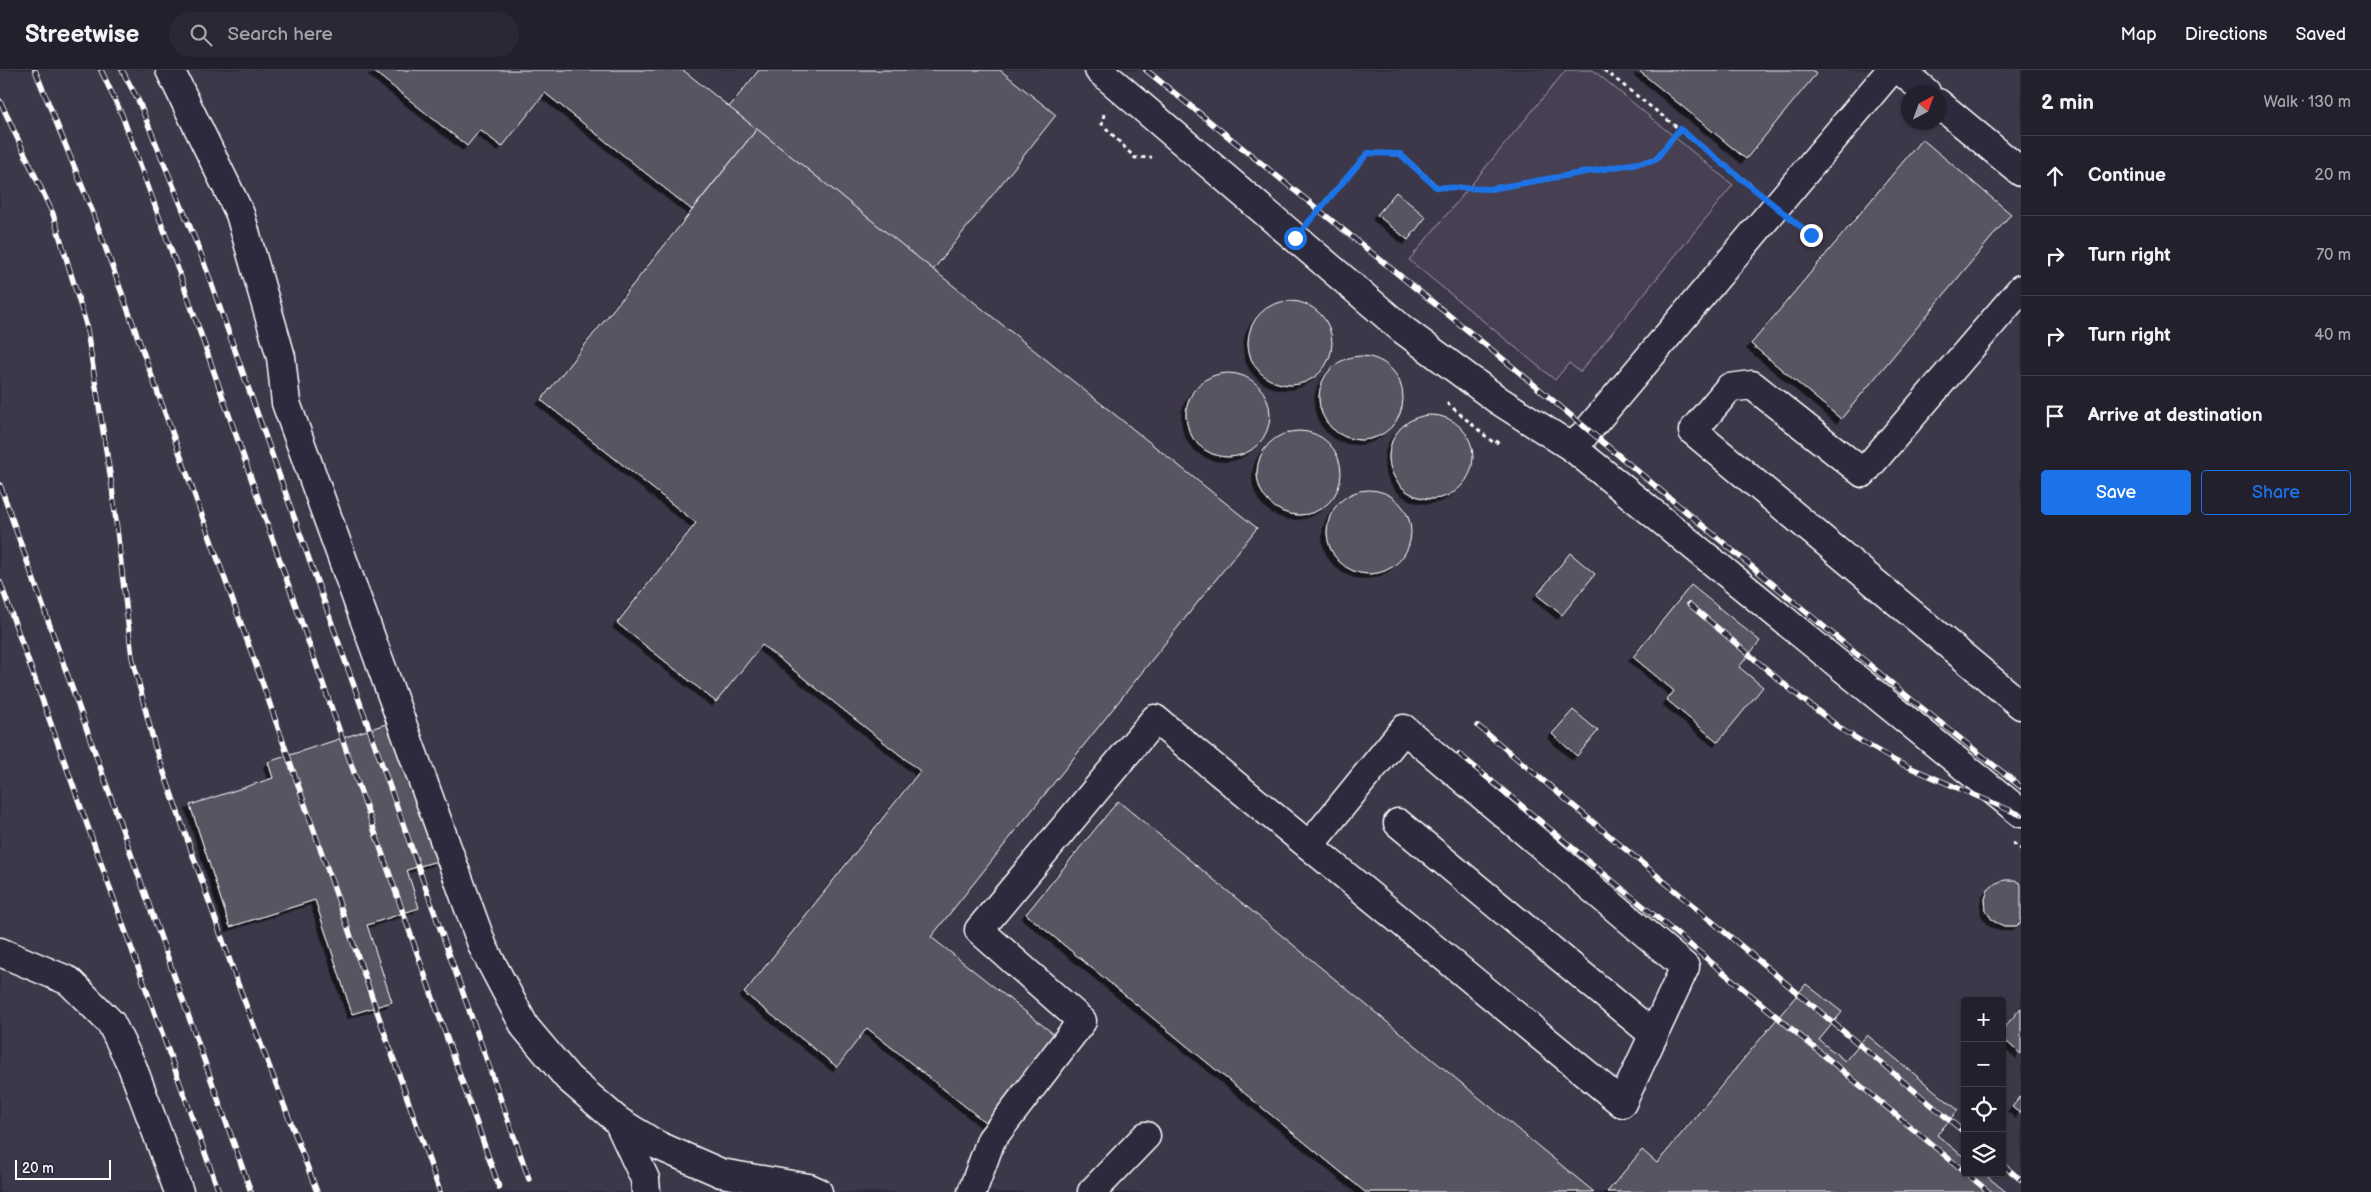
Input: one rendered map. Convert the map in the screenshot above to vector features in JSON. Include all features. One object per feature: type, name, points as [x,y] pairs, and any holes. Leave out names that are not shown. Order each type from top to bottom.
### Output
[{"type":"lane","points":[[170,70],[240,214],[281,356],[286,402],[483,948],[525,1027],[568,1078],[618,1121],[658,1145],[721,1173],[808,1188],[818,1192]]},
{"type":"lane","points":[[1099,70],[1402,329],[1498,400],[1573,448],[2021,813]]},
{"type":"lane","points":[[1573,448],[1892,70]]},
{"type":"lane","points":[[1900,70],[1918,85]]},
{"type":"lane","points":[[1946,110],[2021,172]]},
{"type":"lane","points":[[2021,289],[1863,473],[1752,386],[1729,388],[1693,431],[2021,705]]},
{"type":"lane","points":[[972,1192],[991,1140],[1082,1021],[979,930],[1155,719],[1309,846],[1622,1103],[1686,967],[1404,729],[1309,846]]},
{"type":"lane","points":[[1398,823],[1654,1035]]},
{"type":"lane","points":[[0,952],[69,981],[111,1023],[132,1066],[179,1192]]},
{"type":"lane","points":[[618,1121],[645,1179],[646,1192]]},
{"type":"lane","points":[[1092,1192],[1146,1136]]},
{"type":"path","points":[[1604,70],[1811,235]]},
{"type":"path","points":[[1295,238],[1368,153],[1400,154],[1436,187],[1490,189],[1655,160],[1680,129]]},
{"type":"shaded area","points":[[0,70],[2021,70],[2021,1192],[0,1192]]},
{"type":"shaded area","points":[[1566,70],[1593,70],[1733,185],[1580,372],[1569,363],[1555,380],[1409,260]]},
{"type":"building","points":[[372,70],[683,70],[757,129],[692,210],[545,93],[502,147],[480,130],[467,146]]},
{"type":"building","points":[[759,70],[1000,70],[1056,115],[933,270],[729,107]]},
{"type":"building","points":[[1638,70],[1812,70],[1816,74],[1746,159]]},
{"type":"building","points":[[757,129],[1257,528],[931,937],[1055,1035],[986,1123],[867,1028],[837,1067],[744,993],[920,771],[762,645],[716,702],[617,623],[696,523],[541,400]]},
{"type":"building","points":[[1922,139],[2011,214],[1841,419],[1751,344]]},
{"type":"building","points":[[1396,192],[1426,217],[1408,240],[1377,215]]},
{"type":"building","points":[[1282,301],[1298,301],[1314,308],[1325,319],[1332,335],[1329,359],[1320,373],[1314,378],[1298,385],[1282,385],[1266,378],[1255,367],[1248,351],[1248,335],[1255,319],[1266,308]]},
{"type":"building","points":[[1361,356],[1377,359],[1391,368],[1400,382],[1403,398],[1400,414],[1391,428],[1377,437],[1361,440],[1345,437],[1331,428],[1322,414],[1319,398],[1322,382],[1331,368],[1345,359]]},
{"type":"building","points":[[1228,373],[1244,376],[1258,385],[1267,399],[1270,415],[1267,431],[1258,445],[1244,454],[1228,457],[1212,454],[1198,445],[1189,431],[1186,415],[1189,399],[1198,385],[1212,376]]},
{"type":"building","points":[[1423,415],[1439,415],[1455,422],[1466,433],[1473,449],[1470,473],[1461,487],[1455,492],[1439,499],[1423,499],[1407,492],[1396,481],[1389,465],[1389,449],[1396,433],[1407,422]]},
{"type":"building","points":[[1299,431],[1315,434],[1329,443],[1338,457],[1341,473],[1338,489],[1329,503],[1315,512],[1299,515],[1283,512],[1269,503],[1260,489],[1257,473],[1260,457],[1269,443],[1283,434]]},
{"type":"building","points":[[1369,490],[1385,493],[1399,502],[1408,516],[1411,532],[1408,548],[1399,562],[1385,571],[1369,574],[1353,571],[1339,562],[1330,548],[1327,532],[1330,516],[1339,502],[1353,493]]},
{"type":"building","points":[[1570,553],[1595,574],[1562,615],[1537,595]]},
{"type":"building","points":[[1691,585],[1760,641],[1739,667],[1763,687],[1718,742],[1667,700],[1674,691],[1633,657]]},
{"type":"building","points":[[1573,710],[1598,731],[1577,756],[1552,734]]},
{"type":"building","points":[[392,722],[437,861],[407,870],[419,908],[367,925],[392,1002],[352,1014],[315,900],[230,927],[190,805],[273,778],[268,762]]},
{"type":"building","points":[[1118,801],[1594,1192],[1365,1192],[1026,914]]},
{"type":"building","points":[[2005,880],[2015,880],[2021,884],[2021,923],[2016,926],[2004,926],[1993,921],[1986,911],[1985,899],[1988,890],[1996,883]]},
{"type":"building","points":[[1806,984],[1842,1012],[1819,1040],[1845,1061],[1867,1035],[1958,1110],[1937,1135],[1961,1155],[1961,1177],[1988,1177],[2006,1192],[1607,1192],[1642,1150],[1657,1163]]},
{"type":"building","points":[[2021,1008],[2021,1054],[2006,1041],[2006,1025]]},
{"type":"building","points":[[2021,1096],[2021,1114],[2012,1107]]},
{"type":"railway","points":[[35,70],[93,213],[266,693],[440,1192]]},
{"type":"railway","points":[[101,70],[122,115],[179,272],[499,1187]]},
{"type":"railway","points":[[122,70],[139,102],[199,249],[529,1179]]},
{"type":"railway","points":[[1146,70],[1514,368],[1907,696],[2021,787]]},
{"type":"railway","points":[[0,101],[53,214],[86,324],[112,487],[132,657],[155,747],[238,984],[317,1192]]},
{"type":"railway","points":[[0,485],[251,1192]]},
{"type":"railway","points":[[0,582],[219,1192]]},
{"type":"railway","points":[[1689,604],[1802,699],[1844,731],[1897,762],[2021,815]]},
{"type":"railway","points":[[1478,726],[1964,1132]]},
{"type":"railway","points":[[1459,754],[1961,1169]]},
{"type":"railway","points":[[2006,1167],[2021,1180]]},
{"type":"railway","points":[[1971,1177],[1989,1192]]},
{"type":"route","points":[[1295,238],[1368,153],[1400,154],[1436,187],[1490,189],[1655,160],[1680,129],[1811,235]]}]
